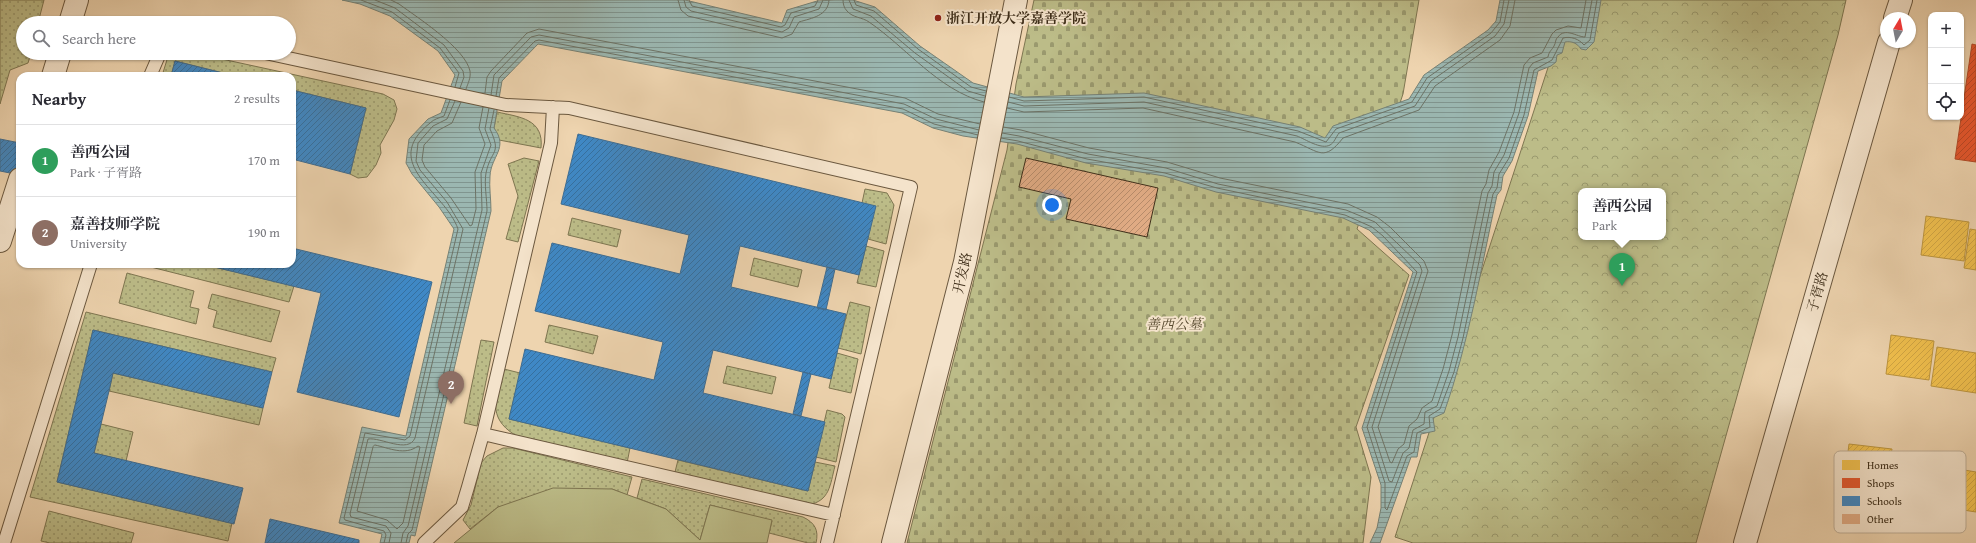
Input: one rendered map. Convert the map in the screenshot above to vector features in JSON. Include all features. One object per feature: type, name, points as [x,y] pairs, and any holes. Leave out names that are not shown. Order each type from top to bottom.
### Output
[{"type":"street","points":[[72,16],[77,0]]},
{"type":"street","name":"开发路","points":[[893,543],[965,262],[1016,0]]},
{"type":"street","points":[[1897,12],[1900,0]]},
{"type":"street","name":"子胥路","points":[[1745,543],[1886,48]]},
{"type":"street","points":[[54,72],[58,60]]},
{"type":"street","points":[[0,241],[16,191]]},
{"type":"lane","points":[[152,72],[157,60]]},
{"type":"lane","points":[[296,60],[506,105],[569,108],[911,187],[827,543]]},
{"type":"lane","points":[[424,543],[462,507],[483,434],[551,143],[553,107]]},
{"type":"lane","points":[[4,543],[90,268]]},
{"type":"lane","points":[[483,434],[834,515]]},
{"type":"green space","points":[[0,0],[44,0],[40,16],[16,16],[16,60],[29,60],[28,63],[10,70],[0,104]]},
{"type":"green space","name":"善西公墓","points":[[1034,0],[1419,0],[1403,94],[1357,229],[1409,275],[1356,427],[1371,477],[1363,543],[907,543],[1007,150],[1016,84]]},
{"type":"green space","points":[[1570,0],[1846,0],[1838,35],[1696,543],[1413,543],[1395,537]]},
{"type":"green space","points":[[167,60],[226,60],[282,72],[219,72],[175,61],[172,72],[163,72]]},
{"type":"green space","points":[[296,75],[383,94],[394,100],[397,109],[394,120],[380,145],[381,153],[376,165],[367,177],[358,178],[350,174],[366,108],[296,91]]},
{"type":"green space","points":[[497,112],[522,118],[534,125],[539,131],[541,148],[499,140],[494,128]]},
{"type":"green space","points":[[524,158],[539,161],[518,242],[506,239],[518,196],[508,164]]},
{"type":"green space","points":[[865,189],[887,193],[894,205],[886,244],[868,239],[862,203]]},
{"type":"green space","points":[[572,218],[621,230],[617,247],[568,235]]},
{"type":"green space","points":[[866,246],[884,251],[876,287],[857,283]]},
{"type":"green space","points":[[754,258],[802,270],[798,287],[750,275]]},
{"type":"green space","points":[[155,268],[219,268],[294,286],[289,302]]},
{"type":"green space","points":[[127,273],[194,291],[190,307],[199,309],[196,324],[119,303]]},
{"type":"green space","points":[[212,294],[280,311],[271,342],[213,327],[217,311],[208,308]]},
{"type":"green space","points":[[850,302],[870,307],[861,354],[838,348]]},
{"type":"green space","points":[[86,312],[276,358],[272,372],[93,330],[57,482],[232,523],[228,541],[30,497]]},
{"type":"green space","points":[[549,325],[598,336],[593,354],[545,342]]},
{"type":"green space","points":[[481,340],[494,342],[477,426],[464,423]]},
{"type":"green space","points":[[837,353],[858,359],[851,393],[829,388]]},
{"type":"green space","points":[[727,366],[776,377],[772,394],[723,383]]},
{"type":"green space","points":[[504,369],[520,373],[509,419],[630,448],[627,463],[515,435],[500,421],[497,413],[496,397]]},
{"type":"green space","points":[[113,373],[263,408],[259,425],[109,391]]},
{"type":"green space","points":[[827,410],[842,414],[845,417],[836,462],[816,457]]},
{"type":"green space","points":[[101,424],[133,432],[126,461],[94,453]]},
{"type":"green space","points":[[503,448],[513,448],[632,477],[627,495],[612,489],[498,507],[470,529],[463,520],[471,505],[481,463],[487,456]]},
{"type":"green space","points":[[678,460],[808,491],[815,462],[835,466],[830,486],[825,496],[821,500],[808,505],[675,472]]},
{"type":"green space","points":[[642,479],[803,517],[811,522],[815,527],[817,534],[816,543],[808,543],[769,533],[772,521],[710,505],[700,540],[666,509],[637,498]]},
{"type":"green space","points":[[553,488],[612,489],[666,509],[700,540],[710,505],[772,520],[767,543],[454,543],[498,507]]},
{"type":"green space","points":[[49,511],[134,533],[131,543],[50,543],[41,541]]},
{"type":"water","points":[[342,0],[685,0],[782,23],[787,10],[817,1],[853,0],[875,7],[920,46],[973,83],[1024,97],[1144,93],[1300,127],[1325,138],[1333,126],[1409,99],[1424,75],[1488,30],[1496,21],[1500,0],[1601,0],[1594,42],[1586,50],[1581,49],[1574,43],[1565,42],[1562,53],[1557,55],[1556,62],[1551,66],[1538,71],[1528,116],[1512,161],[1503,176],[1501,190],[1497,195],[1468,332],[1444,413],[1433,418],[1435,431],[1421,434],[1417,457],[1411,457],[1380,543],[1370,543],[1377,528],[1381,508],[1381,485],[1362,428],[1413,272],[1369,230],[1343,218],[1216,192],[1164,176],[1086,163],[1017,144],[963,136],[933,128],[902,113],[538,44],[502,81],[494,128],[500,141],[500,147],[493,163],[490,176],[491,211],[415,536],[411,535],[409,543],[380,543],[382,534],[339,523],[362,427],[406,436],[454,229],[439,207],[412,174],[406,163],[409,139],[428,119],[441,113],[455,75],[438,51],[390,16],[360,4]]},
{"type":"building: Homes","points":[[1926,216],[1969,222],[1964,261],[1921,255]]},
{"type":"building: Homes","points":[[1970,229],[1976,230],[1976,270],[1964,268]]},
{"type":"building: Homes","points":[[1891,335],[1934,341],[1929,380],[1886,374]]},
{"type":"building: Homes","points":[[1937,347],[1976,353],[1976,393],[1931,386]]},
{"type":"building: Homes","points":[[1849,444],[1892,449],[1892,451],[1848,451]]},
{"type":"building: Homes","points":[[1966,470],[1976,472],[1976,512],[1966,510]]},
{"type":"building: Shops","points":[[1972,44],[1976,45],[1976,162],[1955,159],[1961,120],[1964,120],[1964,98]]},
{"type":"building: Schools","points":[[175,61],[219,72],[172,72]]},
{"type":"building: Schools","points":[[296,91],[366,108],[350,174],[296,160]]},
{"type":"building: Schools","points":[[578,134],[876,206],[859,275],[740,246],[731,287],[846,314],[831,379],[713,350],[703,393],[825,422],[808,491],[509,419],[525,349],[654,380],[663,342],[535,311],[552,243],[680,274],[689,235],[561,204]]},
{"type":"building: Schools","points":[[0,139],[16,142],[16,174],[0,171]]},
{"type":"building: Schools","points":[[296,249],[432,282],[399,417],[297,392],[321,293],[218,268],[296,268]]},
{"type":"building: Schools","points":[[827,267],[835,269],[826,310],[817,308]]},
{"type":"building: Schools","points":[[93,330],[272,372],[263,408],[113,373],[94,453],[243,488],[234,524],[57,482]]},
{"type":"building: Schools","points":[[803,372],[811,374],[801,416],[793,414]]},
{"type":"building: Schools","points":[[270,519],[359,540],[359,543],[265,543]]},
{"type":"building: Other","points":[[1026,158],[1158,188],[1147,237],[1066,219],[1071,199],[1019,187]]},
{"type":"place","name":"浙江开放大学嘉善学院","points":[[938,18]]},
{"type":"place","name":"善西公园","points":[[1622,286]]},
{"type":"place","name":"嘉善技师学院","points":[[451,404]]}]
